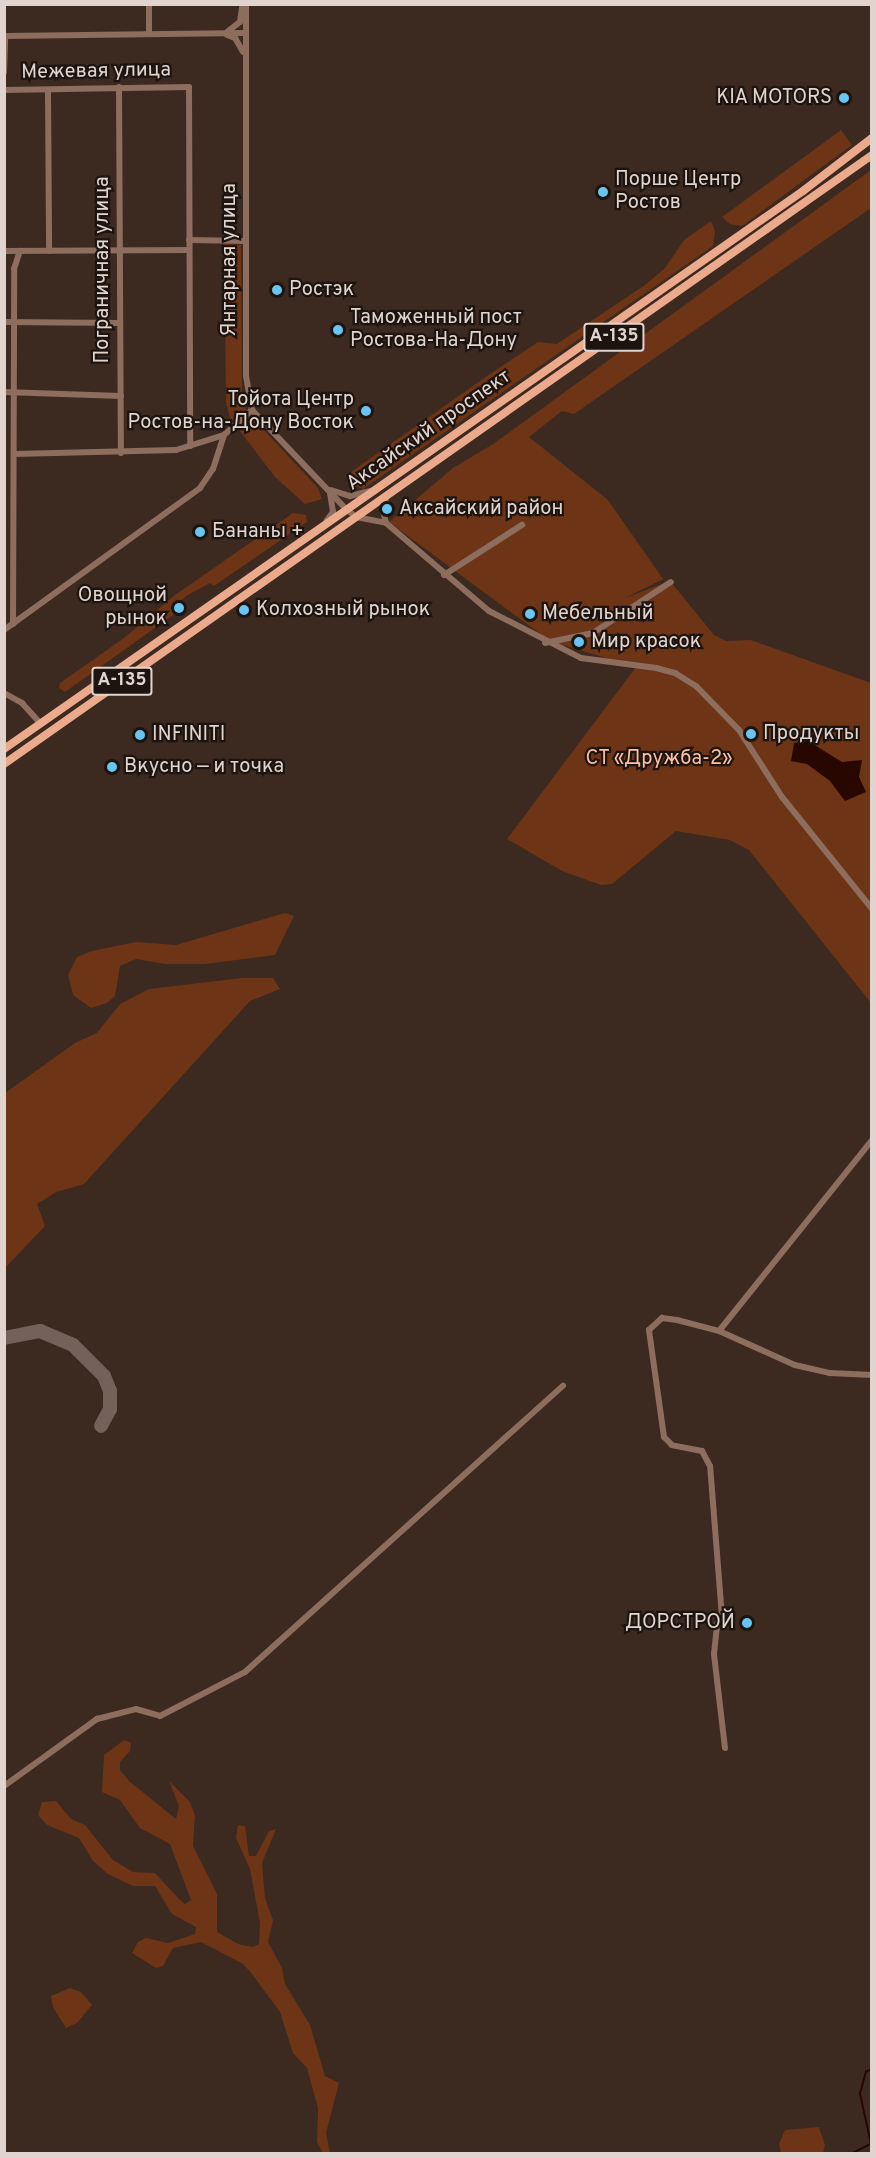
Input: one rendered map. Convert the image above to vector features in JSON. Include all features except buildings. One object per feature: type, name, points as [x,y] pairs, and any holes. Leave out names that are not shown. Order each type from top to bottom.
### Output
[{"type":"main road","name":"Аксайский проспект","points":[[4,749],[373,489],[803,191],[872,138]]},
{"type":"main road","name":"Аксайский проспект","points":[[4,764],[872,155]]},
{"type":"main road","points":[[315,546],[319,538],[348,518],[346,509]]},
{"type":"street","points":[[149,4],[149,34]]},
{"type":"street","points":[[220,33],[237,26],[244,4]]},
{"type":"street","name":"Янтарная улица","points":[[244,4],[246,376],[252,410]]},
{"type":"street","points":[[220,33],[235,38],[245,57]]},
{"type":"street","points":[[4,72],[5,36],[245,33]]},
{"type":"street","name":"Пограничная улица","points":[[118,87],[121,453]]},
{"type":"street","name":"Янтарная улица","points":[[189,87],[190,446]]},
{"type":"street","name":"Межевая улица","points":[[4,90],[189,87]]},
{"type":"street","points":[[48,90],[49,251]]},
{"type":"street","points":[[189,240],[246,241]]},
{"type":"street","points":[[4,251],[189,250]]},
{"type":"street","points":[[13,624],[14,269],[20,251]]},
{"type":"street","points":[[4,322],[119,323]]},
{"type":"street","points":[[4,392],[121,396]]},
{"type":"street","points":[[14,454],[121,453],[190,446],[224,435],[252,410],[346,509],[356,517],[386,524],[489,611],[545,643],[581,658],[675,673],[696,686],[739,730],[782,797],[872,909]]},
{"type":"street","points":[[4,630],[105,554],[200,488],[211,475],[224,435]]},
{"type":"street","points":[[325,486],[350,496],[373,489]]},
{"type":"street","points":[[324,525],[333,507],[325,486]]},
{"type":"street","points":[[386,524],[383,511],[387,495]]},
{"type":"street","points":[[444,574],[522,525]]},
{"type":"street","points":[[545,643],[593,633],[671,582]]},
{"type":"street","points":[[4,693],[22,703],[41,724]]},
{"type":"street","points":[[719,1331],[872,1140]]},
{"type":"street","points":[[725,1748],[714,1654],[717,1624],[722,1617],[710,1466],[702,1451],[672,1445],[664,1437],[648,1338],[651,1326],[662,1318],[719,1331],[795,1365],[830,1373],[872,1375]]},
{"type":"street","points":[[4,1786],[97,1719],[136,1709],[160,1716],[245,1672],[563,1386]]},
{"type":"green space","points":[[841,130],[852,145],[742,226],[730,224],[722,217]]},
{"type":"green space","name":"СТ «Дружба-2»","points":[[871,170],[871,208],[574,414],[562,411],[529,437],[608,500],[663,579],[625,598],[670,581],[714,635],[726,641],[751,640],[871,683],[871,1003],[749,850],[730,840],[676,831],[612,884],[601,885],[562,871],[507,839],[636,667],[550,641],[389,522],[453,468],[493,444]]},
{"type":"green space","points":[[711,221],[715,231],[713,246],[363,489],[353,485],[351,472],[490,374],[538,342],[557,344],[645,285],[665,268],[684,240]]},
{"type":"green space","points":[[224,244],[241,245],[242,396],[246,411],[318,488],[322,499],[305,504],[275,477],[230,418],[226,402]]},
{"type":"green space","points":[[293,513],[306,515],[307,522],[214,586],[210,583],[186,596],[174,607],[176,613],[65,692],[59,688],[60,683],[124,638],[175,595]]},
{"type":"green space","points":[[285,913],[294,916],[275,955],[205,964],[165,964],[136,959],[120,966],[115,996],[107,1003],[91,1008],[73,995],[68,975],[77,957],[92,951],[136,942],[176,945]]},
{"type":"green space","points":[[242,978],[273,978],[280,989],[250,1001],[84,1184],[56,1192],[37,1204],[45,1226],[5,1268],[5,1093],[75,1043],[97,1033],[120,1004],[149,989]]},
{"type":"green space","points":[[124,1740],[131,1743],[130,1751],[120,1762],[120,1770],[129,1781],[176,1819],[179,1806],[169,1781],[190,1802],[195,1816],[193,1846],[217,1894],[217,1932],[238,1944],[253,1947],[259,1944],[260,1923],[250,1869],[236,1838],[238,1825],[245,1826],[249,1856],[256,1856],[269,1831],[276,1829],[262,1863],[265,1898],[273,1920],[268,1942],[282,1968],[285,1984],[310,2025],[325,2076],[339,2083],[326,2133],[330,2153],[323,2153],[317,2142],[318,2108],[307,2068],[293,2053],[280,2012],[252,1974],[243,1964],[201,1942],[173,1948],[163,1966],[156,1968],[132,1953],[138,1942],[146,1938],[168,1943],[195,1934],[196,1927],[172,1914],[155,1886],[133,1886],[108,1874],[93,1861],[79,1838],[47,1825],[38,1815],[42,1802],[56,1801],[71,1819],[85,1825],[113,1860],[133,1872],[155,1873],[185,1904],[191,1900],[170,1844],[140,1828],[120,1800],[102,1792],[104,1755]]},
{"type":"green space","points":[[70,1988],[81,1992],[92,2005],[77,2023],[66,2028],[53,2007],[51,1996]]},
{"type":"green space","points":[[819,2127],[825,2145],[823,2153],[781,2153],[779,2144],[785,2130]]},
{"type":"shaded area","points":[[808,741],[842,762],[862,760],[859,777],[866,792],[845,801],[830,781],[807,764],[791,761],[794,743]]},
{"type":"waterway","points":[[851,2154],[871,2144],[860,2094],[866,2072],[872,2069]]},
{"type":"taxiway","points":[[4,1338],[40,1331],[73,1345],[104,1376],[110,1391],[110,1409],[101,1426]]},
{"type":"place","name":"KIA MOTORS","points":[[844,98]]},
{"type":"place","name":"Порше Центр Ростов","points":[[603,192]]},
{"type":"place","name":"Ростэк","points":[[277,290]]},
{"type":"place","name":"Таможенный пост Ростова-На-Дону","points":[[338,330]]},
{"type":"place","name":"Тойота Центр Ростов-на-Дону Восток","points":[[366,411]]},
{"type":"place","name":"Аксайский район","points":[[387,509]]},
{"type":"place","name":"Бананы +","points":[[200,532]]},
{"type":"place","name":"Овощной рынок","points":[[179,608]]},
{"type":"place","name":"Колхозный рынок","points":[[244,610]]},
{"type":"place","name":"Мебельный","points":[[530,614]]},
{"type":"place","name":"Мир красок","points":[[579,642]]},
{"type":"place","name":"Продукты","points":[[751,734]]},
{"type":"place","name":"INFINITI","points":[[140,735]]},
{"type":"place","name":"Вкусно — и точка","points":[[112,767]]},
{"type":"place","name":"ДОРСТРОЙ","points":[[747,1623]]}]
